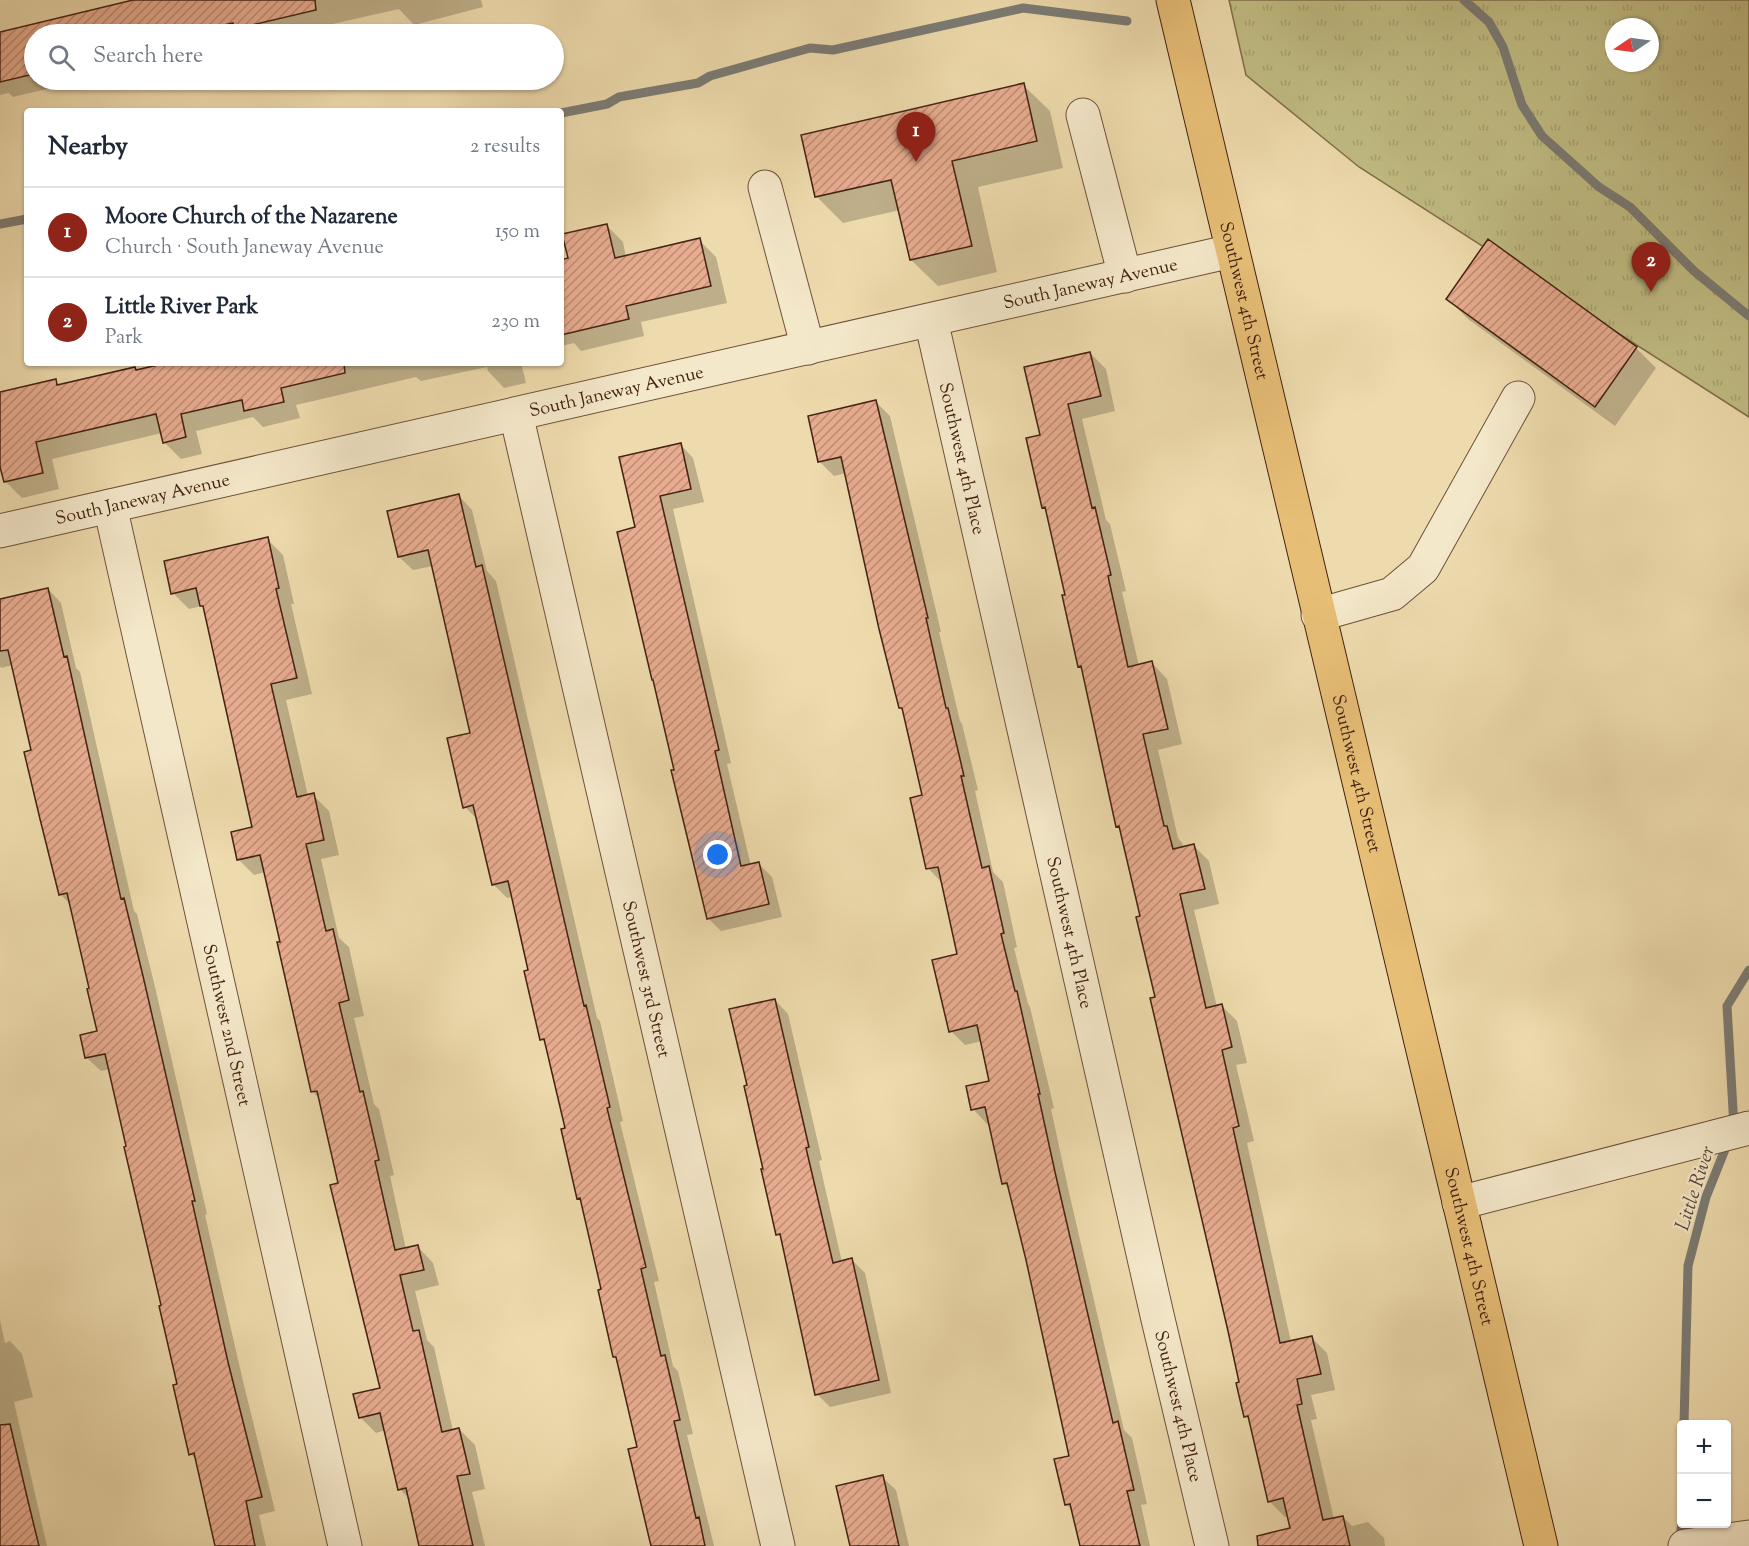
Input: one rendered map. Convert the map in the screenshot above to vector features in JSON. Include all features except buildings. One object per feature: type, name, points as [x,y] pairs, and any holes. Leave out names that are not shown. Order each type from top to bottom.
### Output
[{"type":"main road","name":"Southwest 4th Street","points":[[1173,0],[1540,1546]]},
{"type":"street","points":[[1083,115],[1125,276]]},
{"type":"street","points":[[765,187],[808,348]]},
{"type":"street","name":"South Janeway Avenue","points":[[0,531],[1232,251]]},
{"type":"street","name":"Southwest 4th Place","points":[[931,320],[1157,1315],[1212,1546]]},
{"type":"street","points":[[1318,615],[1392,594],[1424,568],[1518,398]]},
{"type":"street","name":"Southwest 3rd Street","points":[[516,414],[778,1546]]},
{"type":"street","name":"Southwest 2nd Street","points":[[110,506],[345,1546]]},
{"type":"street","points":[[1459,1203],[1749,1128]]},
{"type":"street","points":[[1684,1546],[1749,1537]]},
{"type":"green space","points":[[1229,0],[1749,0],[1749,417],[1359,167],[1246,75]]},
{"type":"waterway","points":[[1464,0],[1489,22],[1503,47],[1522,105],[1542,136],[1599,187],[1630,207],[1694,271],[1749,316]]},
{"type":"waterway","points":[[564,112],[607,104],[619,97],[698,83],[710,76],[810,48],[833,50],[1023,8],[1127,21]]},
{"type":"waterway","points":[[0,224],[24,220]]},
{"type":"waterway","name":"Little River","points":[[1734,1127],[1727,1006],[1749,970]]},
{"type":"waterway","name":"Little River","points":[[1684,1420],[1688,1266],[1706,1197],[1728,1142]]},
{"type":"waterway","name":"Little River","points":[[1679,1541],[1681,1528]]},
{"type":"place","name":"Moore Church of the Nazarene","points":[[916,162]]},
{"type":"place","name":"Little River Park","points":[[1651,292]]}]
